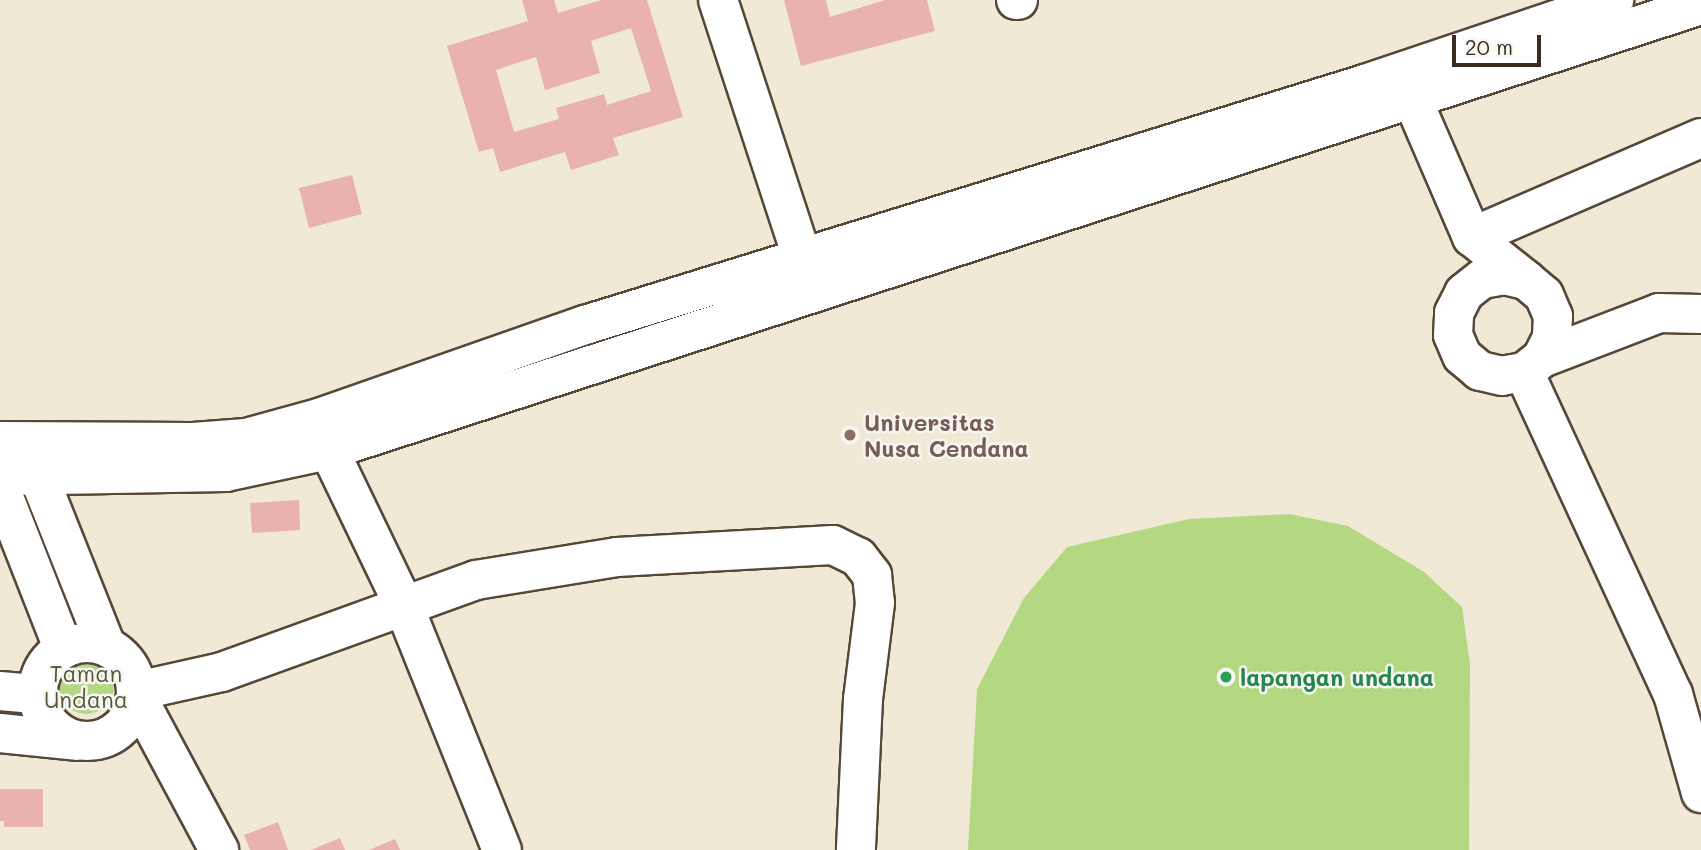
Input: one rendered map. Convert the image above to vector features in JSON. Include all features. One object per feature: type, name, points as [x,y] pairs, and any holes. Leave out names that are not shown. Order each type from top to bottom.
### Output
[{"type":"street","points":[[718,0],[807,274]]},
{"type":"street","points":[[1424,81],[1614,0]]},
{"type":"street","points":[[0,476],[24,453],[325,434],[585,325],[807,274],[1424,81],[1701,5]]},
{"type":"street","points":[[1424,81],[1472,237],[1464,293],[1454,313],[1453,335],[1462,356],[1480,371],[1502,376],[1659,313],[1701,314]]},
{"type":"street","points":[[1472,237],[1701,138]]},
{"type":"street","points":[[1472,237],[1544,295],[1553,316],[1552,338],[1533,365]]},
{"type":"street","points":[[1464,293],[1482,279],[1504,275],[1526,281]]},
{"type":"street","points":[[1533,365],[1673,694],[1701,793]]},
{"type":"street","points":[[325,434],[403,604],[502,850]]},
{"type":"street","points":[[24,453],[106,646]]},
{"type":"street","points":[[0,487],[63,649]]},
{"type":"street","points":[[137,694],[222,672],[403,604],[476,580],[617,557],[833,545],[858,557],[872,575],[875,603],[863,699],[856,850]]},
{"type":"street","points":[[79,741],[58,732],[43,715],[37,694],[40,676],[63,649],[85,643],[106,646],[122,657],[133,673],[137,694],[219,850]]},
{"type":"street","points":[[0,691],[37,694]]},
{"type":"street","points":[[0,733],[79,741],[99,740],[117,731],[131,716],[137,694]]},
{"type":"green space","name":"lapangan undana","points":[[1289,514],[1348,526],[1424,572],[1462,607],[1470,664],[1469,850],[968,850],[977,689],[1024,598],[1067,547],[1189,519]]},
{"type":"green space","name":"Taman Undana","points":[[86,658],[97,660],[106,666],[112,675],[112,697],[106,706],[97,712],[86,714],[75,712],[66,706],[60,697],[58,686],[60,675],[66,666],[75,660]]},
{"type":"building","points":[[522,0],[554,0],[558,13],[601,0],[647,0],[683,117],[613,138],[619,155],[571,170],[565,152],[500,172],[493,148],[479,152],[447,46],[528,21]],"holes":[[[631,28],[651,91],[607,105],[604,94],[556,108],[559,119],[514,132],[496,70],[536,57],[545,90],[600,73],[591,41]]]},
{"type":"building","points":[[784,0],[826,0],[830,17],[885,0],[927,0],[935,31],[801,66]]},
{"type":"building","points":[[352,175],[362,214],[309,228],[299,188]]},
{"type":"building","points":[[299,500],[300,530],[252,533],[250,503]]},
{"type":"building","points":[[0,789],[43,789],[43,827],[4,827],[4,821],[0,821]]},
{"type":"building","points":[[278,822],[288,850],[250,850],[244,835]]},
{"type":"building","points":[[340,838],[345,850],[311,850]]},
{"type":"building","points":[[395,839],[400,850],[369,850]]},
{"type":"place","name":"Universitas Nusa Cendana","points":[[850,435]]},
{"type":"place","name":"lapangan undana","points":[[1226,677]]}]
